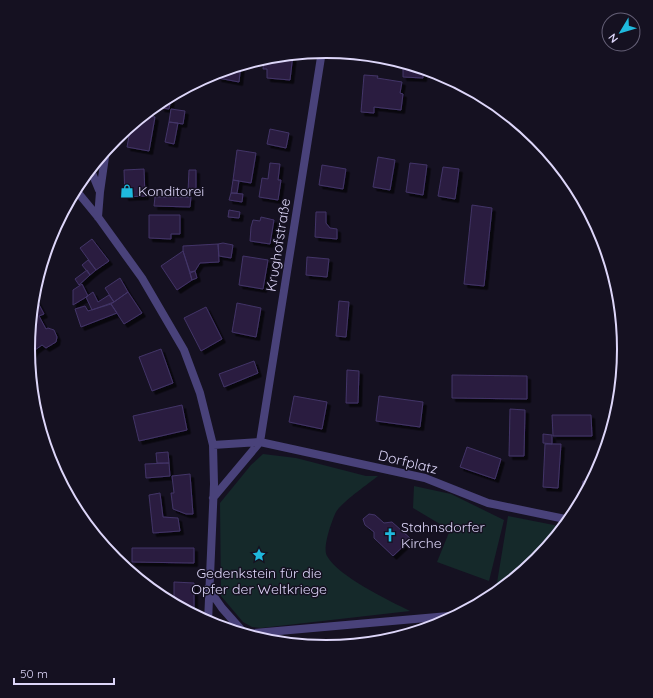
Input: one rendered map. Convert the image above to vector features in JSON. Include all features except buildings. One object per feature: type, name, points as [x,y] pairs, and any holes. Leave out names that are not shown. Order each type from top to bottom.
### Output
[{"type":"street","name":"Krughofstraße","points":[[260,442],[321,58]]},
{"type":"street","points":[[98,217],[105,160]]},
{"type":"street","points":[[93,175],[100,192]]},
{"type":"street","points":[[79,194],[98,217],[142,278],[184,350],[200,392],[213,445],[213,498],[208,615]]},
{"type":"street","name":"Dorfplatz","points":[[213,445],[260,442],[425,478],[488,503],[563,519]]},
{"type":"street","points":[[213,498],[260,442]]},
{"type":"street","points":[[208,588],[238,627]]},
{"type":"street","points":[[259,633],[441,617]]},
{"type":"green space","points":[[263,454],[296,458],[366,476],[378,476],[349,498],[336,512],[328,534],[326,552],[333,564],[353,580],[410,611],[261,628],[252,627],[243,622],[221,596],[220,503],[251,465]]},
{"type":"green space","points":[[414,486],[451,494],[504,520],[489,581],[437,562],[450,530],[413,508]]},
{"type":"green space","points":[[508,516],[558,526],[533,555],[497,585]]},
{"type":"place","name":"Konditorei","points":[[127,191]]},
{"type":"place","name":"Stahnsdorfer Kirche","points":[[390,535]]},
{"type":"place","name":"Gedenkstein für die Opfer der Weltkriege","points":[[259,555]]}]
